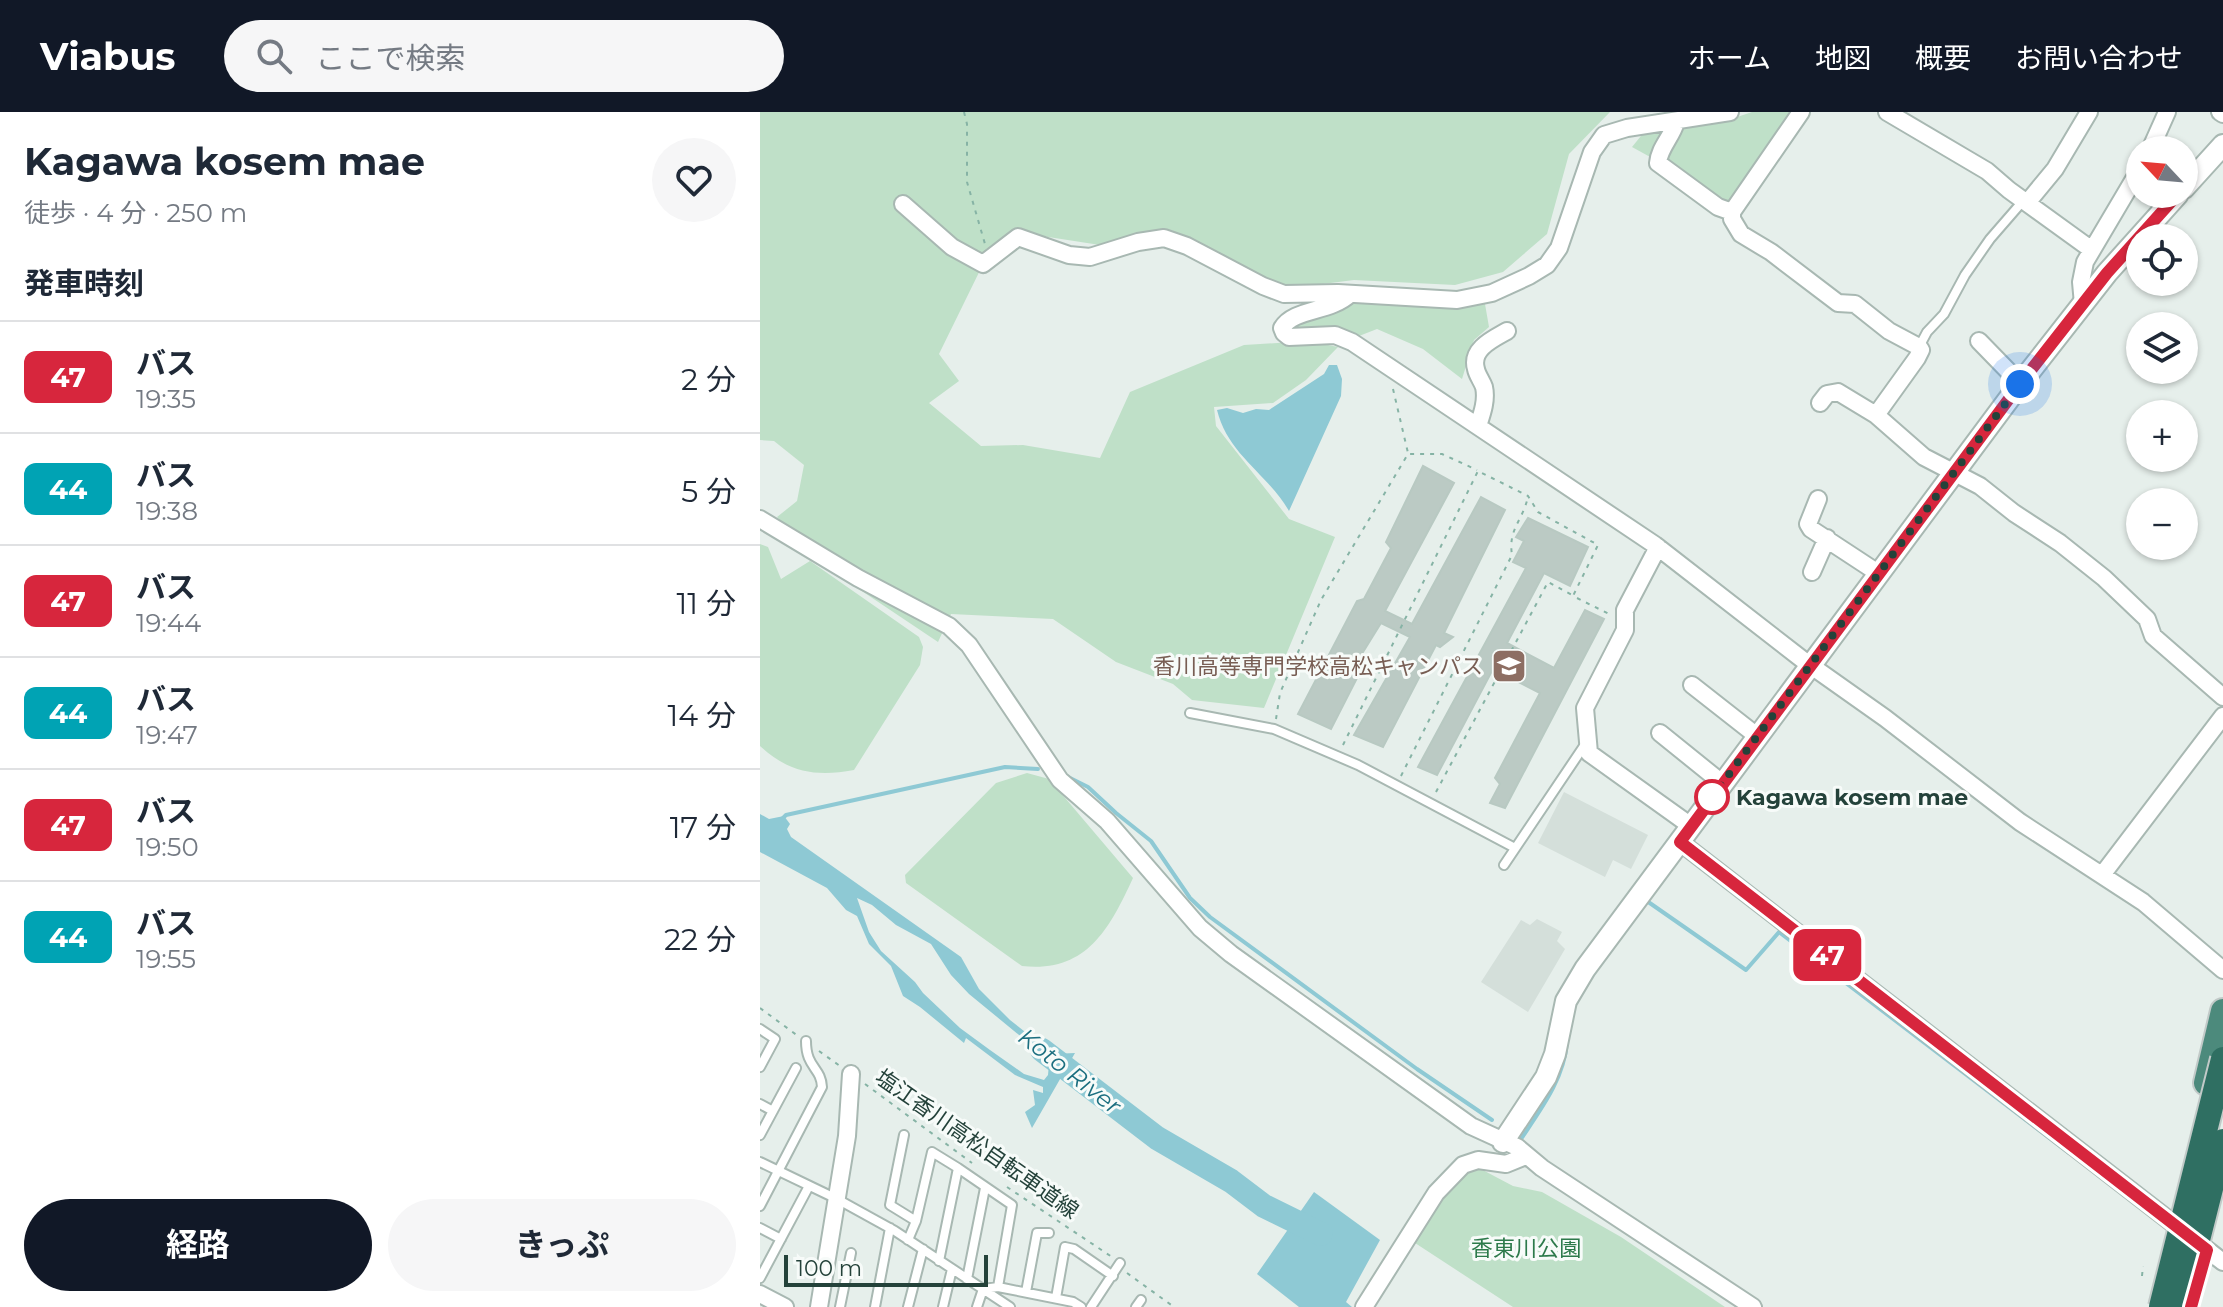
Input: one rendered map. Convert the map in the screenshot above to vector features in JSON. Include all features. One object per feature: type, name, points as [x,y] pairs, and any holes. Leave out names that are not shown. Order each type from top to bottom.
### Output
[{"type":"highway","points":[[2151,1307],[2223,1011]]},
{"type":"highway","points":[[2161,1307],[2223,1059]]},
{"type":"highway","points":[[2181,1307],[2223,1141]]},
{"type":"highway","points":[[2191,1307],[2215,1256],[2223,1184]]},
{"type":"street","points":[[903,204],[952,247],[983,264],[1018,237],[1069,255],[1090,257],[1138,242],[1164,238],[1187,246],[1284,294],[1457,300],[1492,293],[1547,265],[1559,248],[1592,152],[1604,135],[1627,128],[1730,112]]},
{"type":"street","points":[[1801,112],[1732,212],[1732,219],[1741,234],[1771,252],[1838,303],[1855,304],[1889,331],[1919,347],[1921,350],[1917,358],[1876,415]]},
{"type":"street","points":[[1887,112],[1987,171],[2092,250]]},
{"type":"street","points":[[2025,202],[2055,169],[2089,112]]},
{"type":"street","points":[[2156,136],[2167,112]]},
{"type":"street","points":[[1676,122],[1673,133],[1660,152],[1658,163],[1718,207],[1732,212]]},
{"type":"street","points":[[2198,173],[2223,145]]},
{"type":"street","points":[[2083,304],[2081,282],[2085,262],[2126,195]]},
{"type":"street","points":[[1503,1142],[1546,1077],[1555,1054],[1566,1001],[1574,985],[2019,386],[2107,273],[2165,208]]},
{"type":"street","points":[[1350,294],[1339,304],[1293,317],[1282,328],[1284,333],[1289,337],[1335,335],[1352,342],[1658,547],[1809,665],[1896,726],[2020,822],[2143,902],[2223,970]]},
{"type":"street","points":[[1478,426],[1485,389],[1474,365],[1477,353],[1483,345],[1507,331]]},
{"type":"street","points":[[1979,341],[2019,386]]},
{"type":"street","points":[[1820,403],[1827,394],[1838,392],[1876,415],[1924,457],[1980,486],[2060,543],[2104,578],[2147,619],[2153,636],[2223,697]]},
{"type":"street","points":[[1818,499],[1808,524],[1878,573]]},
{"type":"street","points":[[760,519],[858,578],[949,626],[969,645],[1060,780],[1107,821],[1200,928],[1231,954],[1356,1047],[1471,1126],[1517,1147],[1753,1307]]},
{"type":"street","points":[[1812,572],[1827,538]]},
{"type":"street","points":[[1658,547],[1625,610],[1625,630],[1585,708],[1589,753],[1685,834],[2215,1256]]},
{"type":"street","points":[[1692,685],[1757,736]]},
{"type":"street","points":[[2102,875],[2223,716]]},
{"type":"street","points":[[1660,733],[1722,783]]},
{"type":"street","points":[[819,1307],[847,1136],[851,1074]]},
{"type":"street","points":[[1364,1307],[1436,1193],[1463,1165],[1478,1160],[1506,1164],[1526,1156]]},
{"type":"street","points":[[760,1294],[785,1307]]},
{"type":"lane","points":[[1919,347],[1927,332],[1944,314],[1965,275],[1990,239],[2025,202]]},
{"type":"lane","points":[[1190,713],[1274,729],[1396,786],[1515,848]]},
{"type":"lane","points":[[1504,865],[1588,740]]},
{"type":"lane","points":[[760,1029],[775,1039],[760,1067]]},
{"type":"lane","points":[[760,1206],[822,1087],[822,1081],[806,1055],[806,1041]]},
{"type":"lane","points":[[760,1135],[796,1068]]},
{"type":"lane","points":[[760,1104],[773,1111]]},
{"type":"lane","points":[[904,1135],[890,1205],[916,1221]]},
{"type":"lane","points":[[908,1240],[916,1221],[932,1152],[1012,1205],[998,1287]]},
{"type":"lane","points":[[760,1162],[890,1228],[1010,1307]]},
{"type":"lane","points":[[939,1261],[958,1168]]},
{"type":"lane","points":[[760,1278],[809,1186]]},
{"type":"lane","points":[[967,1279],[985,1188]]},
{"type":"lane","points":[[760,1228],[781,1239]]},
{"type":"lane","points":[[875,1307],[890,1228]]},
{"type":"lane","points":[[1026,1292],[1037,1233],[1049,1233]]},
{"type":"lane","points":[[1056,1298],[1065,1247],[1074,1249],[1113,1276]]},
{"type":"lane","points":[[908,1307],[923,1249]]},
{"type":"lane","points":[[840,1307],[851,1253]]},
{"type":"lane","points":[[1091,1307],[1120,1263]]},
{"type":"lane","points":[[943,1307],[952,1269]]},
{"type":"lane","points":[[983,1289],[998,1287],[1026,1292],[1081,1307]]},
{"type":"lane","points":[[977,1307],[983,1289]]},
{"type":"path","points":[[964,112],[967,182],[985,241],[983,264]]},
{"type":"path","points":[[1274,729],[1280,693],[1321,600],[1408,454],[1388,366]]},
{"type":"path","points":[[1408,454],[1442,454],[1478,471],[1528,496],[1538,512],[1598,545],[1573,596]]},
{"type":"path","points":[[1337,757],[1478,471]]},
{"type":"path","points":[[1396,786],[1512,555],[1509,538],[1524,512],[1528,496]]},
{"type":"path","points":[[1430,803],[1548,582],[1625,622]]},
{"type":"path","name":"塩江香川高松自転車道線","points":[[760,1008],[973,1164]]},
{"type":"path","name":"塩江香川高松自転車道線","points":[[999,1181],[1120,1263],[1129,1276],[1174,1307]]},
{"type":"path","points":[[2142,1276],[2143,1266]]},
{"type":"shaded area","points":[[1564,792],[1648,835],[1631,869],[1613,860],[1605,877],[1538,843]]},
{"type":"shaded area","points":[[1537,919],[1562,932],[1557,941],[1565,949],[1528,1012],[1481,982],[1521,920],[1530,925]]},
{"type":"green space","points":[[760,112],[1610,112],[1569,154],[1547,234],[1503,272],[1455,285],[1354,280],[1291,288],[1261,278],[1171,230],[1100,245],[1010,231],[988,254],[939,354],[959,381],[929,403],[981,446],[1023,445],[1100,458],[1130,392],[1244,345],[1308,341],[1338,347],[1306,380],[1273,403],[1214,407],[1216,426],[1289,519],[1335,537],[1264,708],[1192,700],[1173,684],[1116,662],[1053,619],[951,614],[938,642],[811,557],[777,517],[797,501],[804,465],[774,441],[760,440]]},
{"type":"green space","points":[[1752,112],[1795,112],[1732,204],[1721,205],[1672,169],[1632,147],[1645,131],[1699,126]]},
{"type":"green space","points":[[1356,300],[1457,308],[1485,304],[1489,327],[1474,340],[1462,379],[1423,349],[1377,329],[1359,336],[1337,327],[1295,330],[1293,324],[1329,313]]},
{"type":"green space","points":[[760,544],[768,547],[781,579],[810,561],[919,637],[923,647],[920,665],[854,770],[828,773],[804,771],[782,762],[760,746]]},
{"type":"green space","points":[[1027,773],[1049,779],[1133,878],[1115,915],[1092,944],[1063,963],[1044,966],[1022,966],[906,883],[905,875],[996,783]]},
{"type":"green space","name":"香東川公園","points":[[1477,1167],[1513,1186],[1542,1192],[1621,1237],[1725,1307],[1513,1307],[1412,1241],[1447,1188]]},
{"type":"water","points":[[1329,365],[1337,365],[1342,379],[1341,396],[1289,511],[1230,440],[1217,410],[1227,408],[1243,413],[1256,409],[1269,410],[1324,374]]},
{"type":"water","points":[[760,814],[769,819],[784,816],[790,824],[787,829],[791,837],[961,957],[979,989],[1010,1020],[1053,1054],[1075,1053],[1032,1128],[1025,1112],[1035,1105],[1033,1090],[1043,1093],[1043,1087],[1015,1075],[966,1038],[964,1043],[903,996],[891,966],[869,944],[857,916],[846,910],[827,888],[760,852]],"holes":[[[857,898],[872,905],[896,925],[931,944],[951,975],[969,994],[1041,1053],[1049,1064],[1044,1080],[1024,1074],[960,1028],[881,951],[869,932]]]},
{"type":"water","points":[[1314,1192],[1380,1240],[1346,1302],[1352,1307],[1299,1307],[1257,1274]]},
{"type":"building","points":[[1423,466],[1454,483],[1385,611],[1412,624],[1481,497],[1505,510],[1444,633],[1453,637],[1440,647],[1436,645],[1383,747],[1354,735],[1410,637],[1381,623],[1350,673],[1358,676],[1331,729],[1298,714],[1357,601],[1364,599],[1391,548],[1386,542]]},
{"type":"building","points":[[1528,518],[1588,547],[1570,586],[1544,573],[1507,643],[1554,668],[1585,610],[1604,619],[1505,808],[1490,803],[1500,784],[1495,778],[1540,693],[1493,669],[1437,775],[1418,767],[1526,568],[1513,562],[1524,541],[1516,537]]},
{"type":"waterway","points":[[783,818],[1005,767],[1038,769]]},
{"type":"waterway","points":[[1068,777],[1088,787],[1151,841],[1190,898],[1210,917],[1417,1069],[1492,1120]]},
{"type":"waterway","points":[[1644,899],[1746,970],[1779,932],[2069,1153]]},
{"type":"waterway","points":[[1521,1139],[1556,1081],[1567,1042]]},
{"type":"waterway","name":"Koto River","points":[[1042,1050],[1157,1138],[1231,1181],[1264,1206],[1321,1234]]},
{"type":"bus line","name":"47","points":[[2165,208],[2107,273],[2020,384],[1680,842],[2207,1250],[2191,1307]]},
{"type":"place","name":"香川高等専門学校高松キャンパス","points":[[1509,666]]},
{"type":"place","name":"Kagawa kosem mae","points":[[1712,797]]},
{"type":"route","points":[[1712,797],[2020,384]]}]
